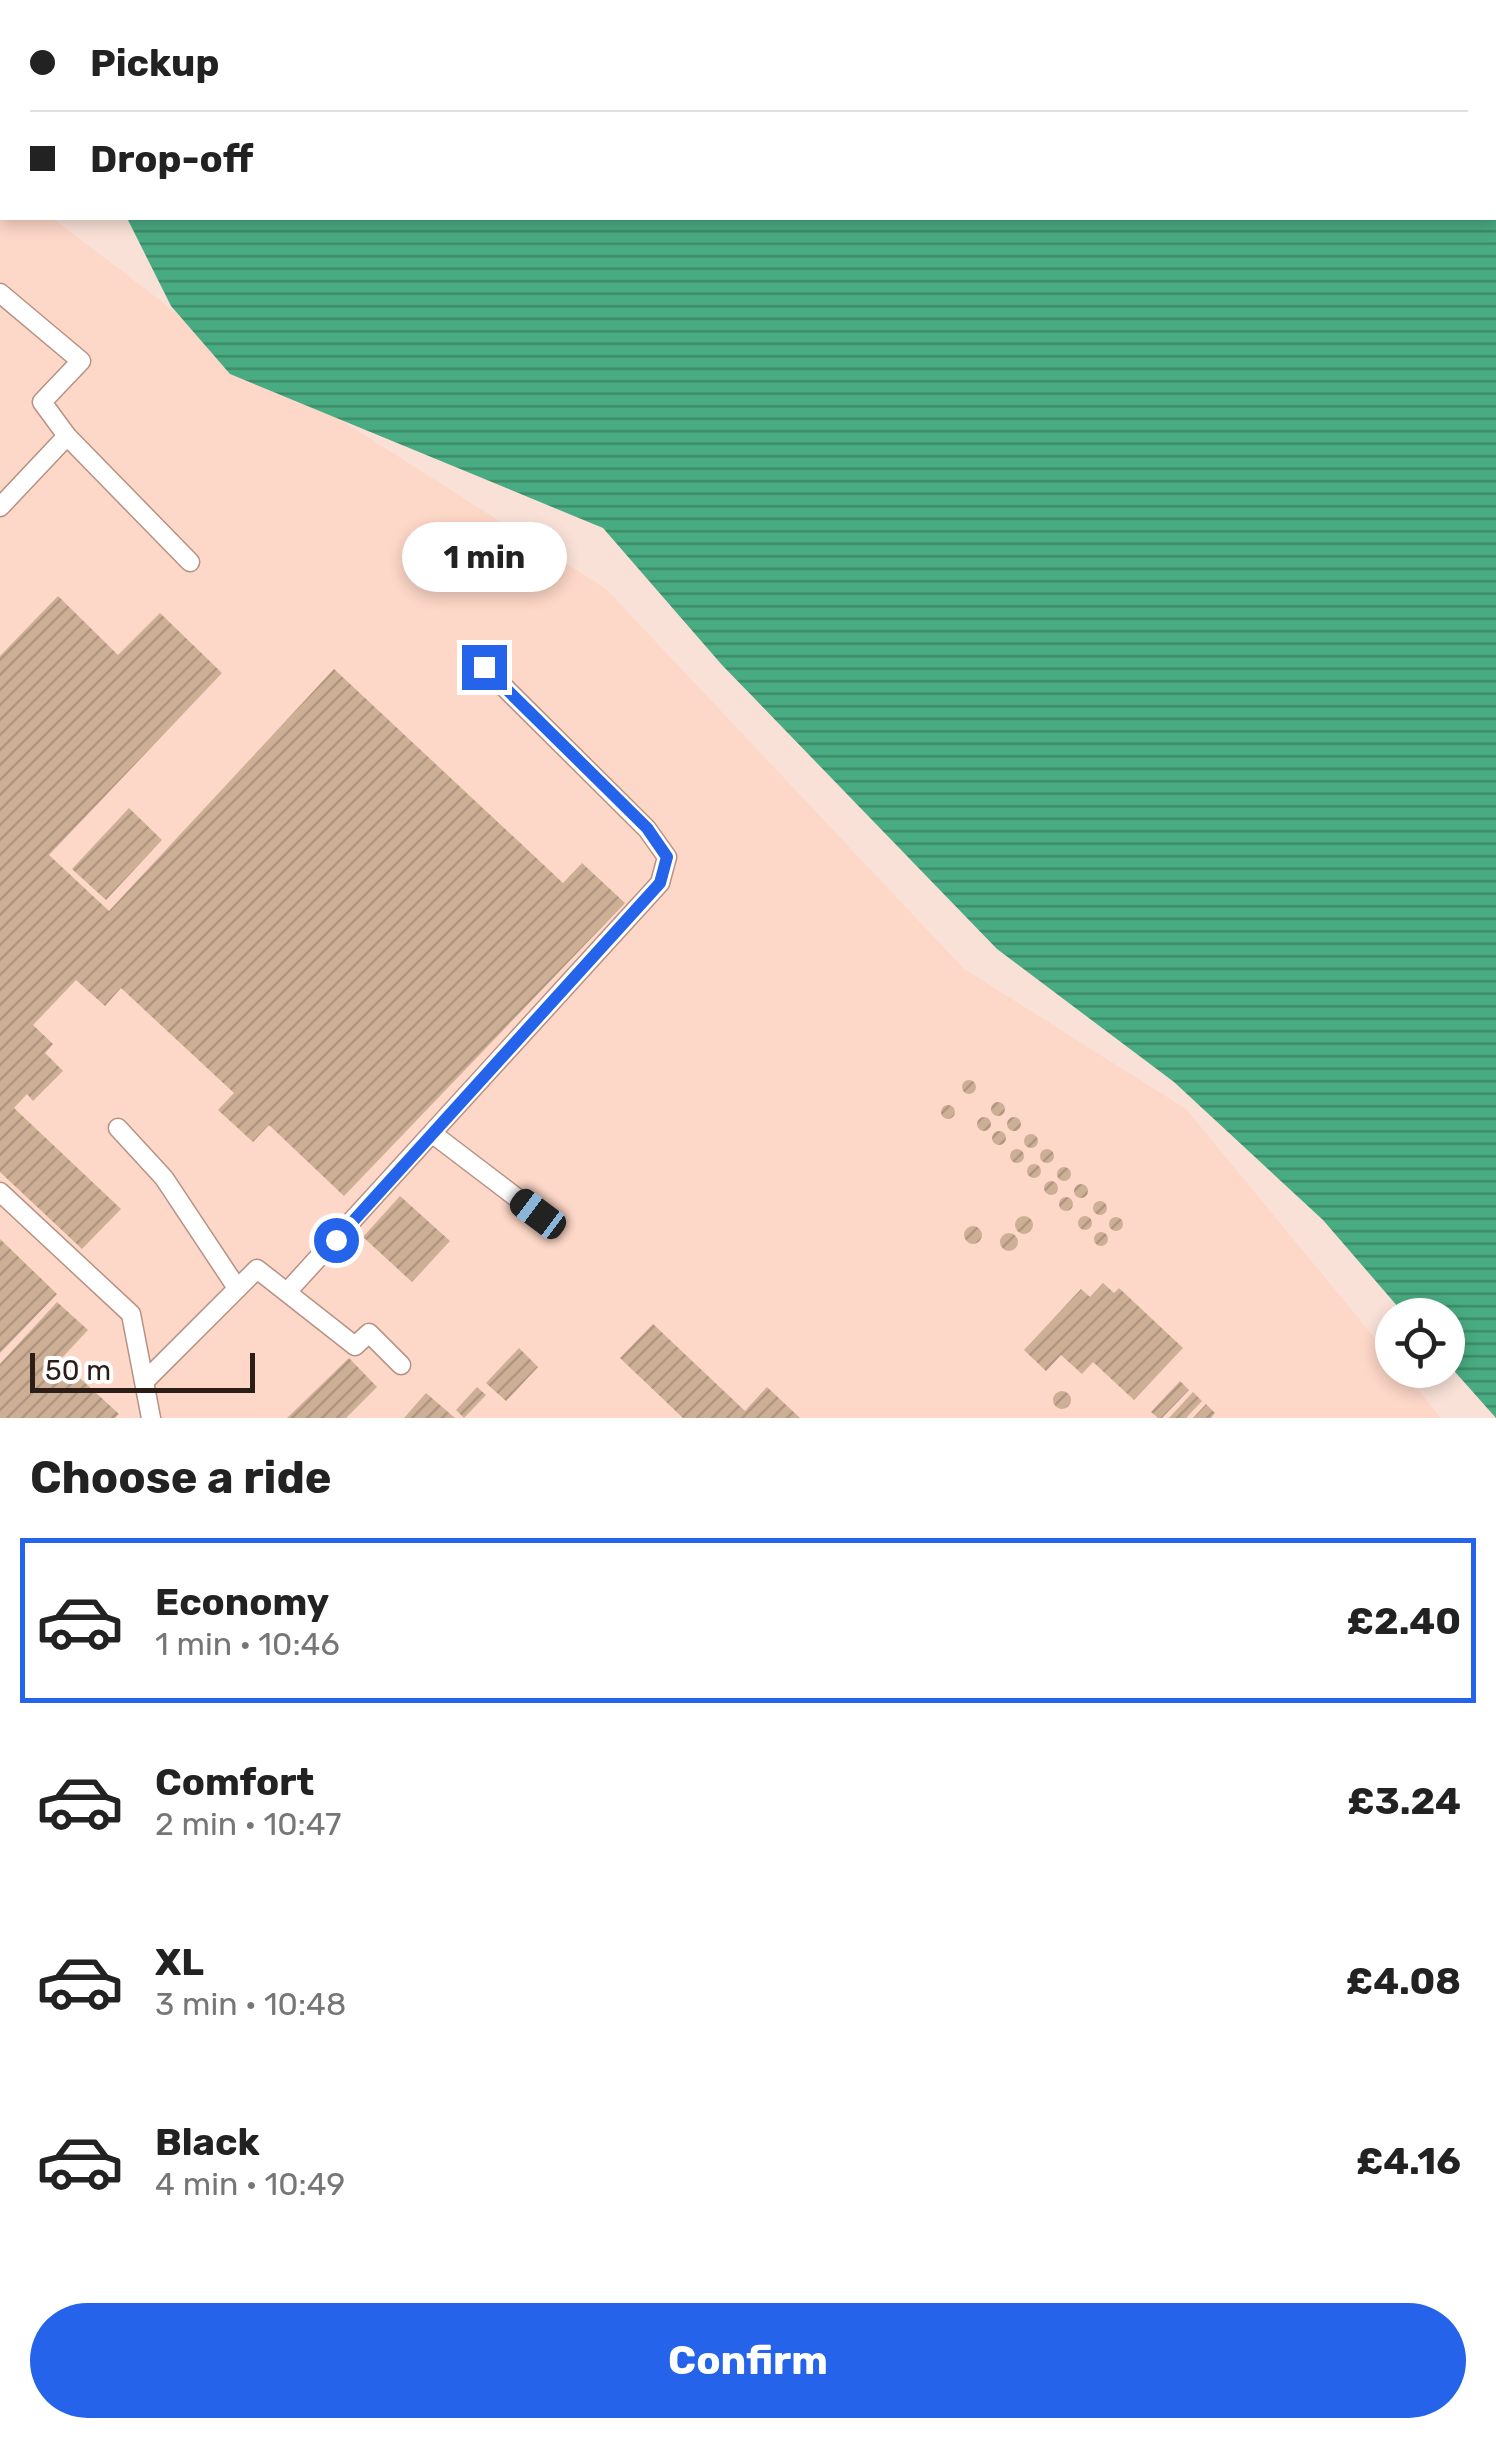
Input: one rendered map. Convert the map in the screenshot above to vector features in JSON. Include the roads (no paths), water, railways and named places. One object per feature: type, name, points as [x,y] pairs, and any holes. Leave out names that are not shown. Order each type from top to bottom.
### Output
[{"type":"lane","points":[[0,293],[81,361],[42,402],[67,436],[190,562]]},
{"type":"lane","points":[[0,506],[67,436]]},
{"type":"lane","points":[[287,1292],[660,883],[667,857],[647,828],[484,667]]},
{"type":"lane","points":[[118,1128],[164,1178],[238,1288]]},
{"type":"lane","points":[[433,1134],[538,1214]]},
{"type":"lane","points":[[0,1192],[132,1314],[150,1418]]},
{"type":"lane","points":[[144,1382],[257,1269],[355,1346],[369,1333],[402,1365]]}]
